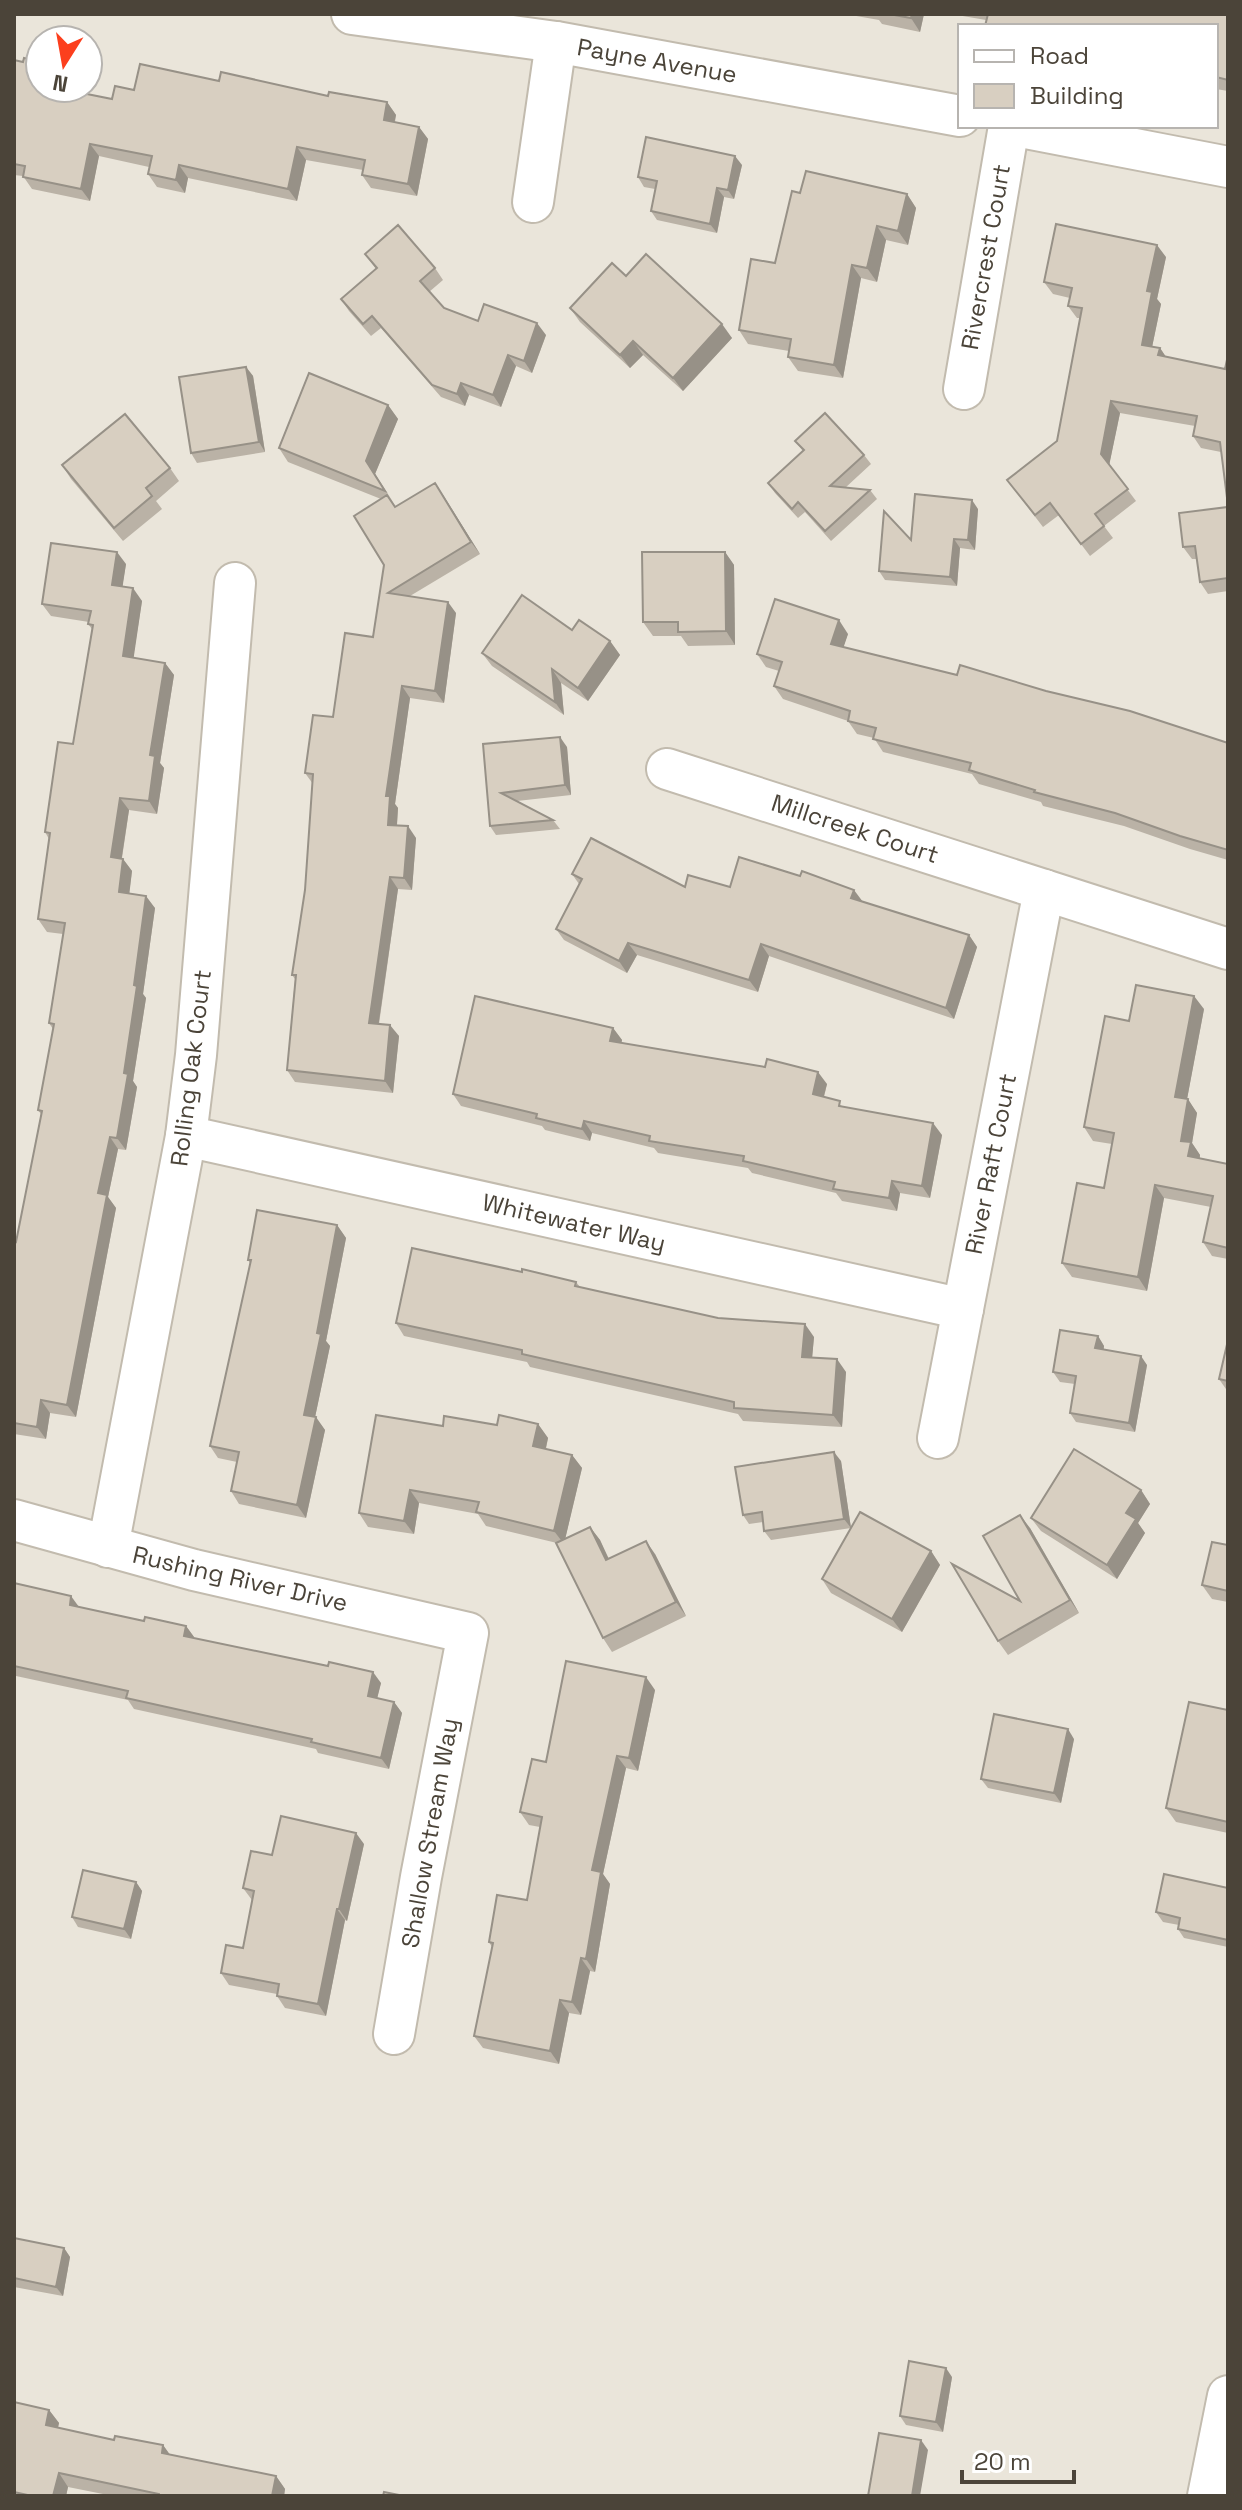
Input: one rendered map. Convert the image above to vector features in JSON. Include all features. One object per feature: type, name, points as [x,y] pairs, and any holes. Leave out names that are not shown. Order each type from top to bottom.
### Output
[{"type":"street","name":"Payne Avenue","points":[[352,14],[556,42],[958,116]]},
{"type":"street","points":[[533,202],[556,42]]},
{"type":"street","name":"Rivercrest Court","points":[[964,389],[1009,128]]},
{"type":"street","points":[[1025,128],[1228,167]]},
{"type":"street","name":"Rolling Oak Court","points":[[108,1547],[186,1136],[198,1039],[235,583]]},
{"type":"street","name":"Millcreek Court","points":[[667,769],[1228,949]]},
{"type":"street","name":"River Raft Court","points":[[938,1438],[1044,890]]},
{"type":"street","name":"Whitewater Way","points":[[186,1136],[963,1309]]},
{"type":"street","name":"Rushing River Drive","points":[[14,1520],[108,1547],[468,1633]]},
{"type":"street","name":"Shallow Stream Way","points":[[394,2034],[468,1633]]},
{"type":"street","points":[[1208,2496],[1228,2396]]},
{"type":"shaded area","points":[[14,14],[1228,14],[1228,2496],[14,2496]]},
{"type":"building","points":[[889,14],[912,14],[911,18]]},
{"type":"building","points":[[988,14],[1228,14],[1228,80],[1218,78],[1218,24],[986,24]]},
{"type":"building","points":[[24,58],[24,104],[104,104],[104,97],[112,99],[115,86],[134,90],[140,64],[219,81],[221,72],[328,96],[329,92],[387,102],[384,120],[419,127],[408,184],[362,175],[365,160],[297,147],[288,189],[179,165],[176,180],[148,174],[152,156],[90,144],[81,189],[23,177],[25,166],[14,164],[14,60],[23,62]]},
{"type":"building","points":[[646,137],[735,156],[728,190],[717,188],[710,224],[651,211],[657,181],[638,177]]},
{"type":"building","points":[[806,171],[907,194],[898,231],[877,226],[867,268],[852,265],[834,365],[788,357],[791,339],[739,330],[751,259],[775,263],[792,191],[800,193]]},
{"type":"building","points":[[1056,224],[1157,245],[1147,291],[1152,292],[1142,345],[1160,348],[1158,355],[1225,369],[1228,355],[1228,506],[1220,442],[1193,436],[1197,416],[1111,401],[1101,454],[1128,489],[1095,514],[1104,526],[1081,544],[1050,503],[1035,515],[1007,480],[1057,441],[1082,308],[1068,306],[1072,288],[1044,282]]},
{"type":"building","points":[[398,225],[435,268],[420,281],[444,308],[478,321],[484,304],[537,323],[524,361],[508,355],[493,395],[461,383],[457,394],[432,385],[372,316],[363,324],[341,299],[377,268],[365,254]]},
{"type":"building","points":[[646,254],[722,324],[673,378],[633,341],[620,355],[570,308],[612,263],[626,276]]},
{"type":"building","points":[[246,367],[259,442],[191,453],[179,377]]},
{"type":"building","points":[[309,373],[388,405],[366,461],[385,491],[279,448]]},
{"type":"building","points":[[825,413],[864,455],[830,486],[870,490],[825,531],[798,502],[792,509],[768,483],[804,450],[795,441]]},
{"type":"building","points":[[125,414],[170,468],[146,488],[152,496],[114,528],[62,465]]},
{"type":"building","points":[[435,483],[471,542],[388,593],[448,602],[435,691],[402,686],[386,796],[390,796],[388,825],[408,826],[404,878],[390,877],[369,1023],[390,1025],[385,1081],[287,1070],[296,975],[292,975],[305,890],[313,774],[305,773],[313,715],[333,717],[345,633],[373,637],[384,565],[354,516],[387,495],[395,507]]},
{"type":"building","points":[[915,494],[972,500],[968,540],[954,539],[950,577],[879,571],[884,511],[911,540]]},
{"type":"building","points":[[1228,507],[1228,578],[1200,582],[1195,546],[1183,547],[1179,513]]},
{"type":"building","points":[[51,543],[117,552],[112,585],[133,588],[123,656],[165,663],[150,755],[155,756],[149,801],[120,798],[111,857],[123,859],[119,892],[146,896],[124,1073],[128,1074],[117,1138],[110,1137],[98,1193],[107,1195],[67,1405],[41,1400],[37,1427],[14,1423],[14,1241],[42,1111],[38,1110],[54,1024],[49,1023],[65,923],[38,919],[50,833],[45,832],[58,742],[73,744],[93,625],[88,624],[91,611],[42,604]]},
{"type":"building","points":[[642,552],[725,552],[726,631],[678,632],[678,622],[643,622]]},
{"type":"building","points":[[522,595],[572,630],[579,620],[610,641],[578,688],[552,669],[555,702],[482,653]]},
{"type":"building","points":[[775,599],[839,620],[831,644],[957,675],[960,665],[1046,691],[1130,711],[1228,743],[1228,850],[969,770],[971,763],[873,739],[876,728],[848,721],[850,711],[774,686],[782,662],[757,654]]},
{"type":"building","points":[[560,737],[565,785],[501,793],[553,820],[490,826],[483,744]]},
{"type":"building","points":[[591,838],[685,887],[688,875],[730,887],[739,857],[800,876],[802,871],[854,890],[851,898],[969,935],[946,1008],[761,944],[749,980],[628,943],[619,961],[556,929],[582,879],[572,874]]},
{"type":"building","points":[[1136,985],[1194,996],[1175,1097],[1188,1099],[1181,1141],[1191,1142],[1188,1156],[1228,1164],[1228,1248],[1203,1242],[1213,1196],[1155,1185],[1138,1277],[1062,1263],[1077,1183],[1104,1188],[1114,1133],[1084,1127],[1105,1016],[1129,1021]]},
{"type":"building","points":[[475,996],[613,1028],[610,1041],[765,1067],[767,1059],[818,1072],[813,1094],[840,1101],[839,1106],[933,1123],[922,1186],[892,1181],[889,1198],[833,1189],[835,1182],[743,1161],[744,1156],[649,1141],[650,1136],[584,1121],[582,1129],[536,1118],[537,1114],[453,1094]]},
{"type":"building","points":[[257,1210],[337,1225],[317,1333],[321,1334],[304,1415],[316,1417],[297,1505],[231,1491],[239,1452],[210,1446],[251,1260],[248,1260]]},
{"type":"building","points":[[412,1248],[522,1272],[522,1269],[576,1282],[575,1286],[718,1318],[805,1324],[802,1357],[837,1359],[833,1415],[734,1408],[734,1402],[396,1323]]},
{"type":"building","points":[[1060,1330],[1098,1336],[1095,1348],[1141,1356],[1129,1423],[1070,1413],[1076,1376],[1053,1372]]},
{"type":"building","points":[[1228,1340],[1228,1381],[1219,1379]]},
{"type":"building","points":[[376,1415],[443,1426],[444,1416],[497,1425],[499,1415],[538,1424],[533,1446],[572,1455],[554,1531],[476,1512],[479,1502],[410,1490],[404,1521],[359,1513]]},
{"type":"building","points":[[1074,1449],[1141,1490],[1126,1513],[1136,1519],[1107,1565],[1031,1518]]},
{"type":"building","points":[[834,1452],[844,1519],[764,1531],[762,1512],[743,1515],[735,1467]]},
{"type":"building","points":[[860,1512],[931,1551],[892,1619],[822,1579]]},
{"type":"building","points":[[1020,1515],[1070,1600],[998,1641],[952,1564],[1020,1601],[983,1536]]},
{"type":"building","points":[[590,1527],[606,1560],[646,1541],[676,1602],[603,1638],[556,1543]]},
{"type":"building","points":[[1212,1542],[1228,1545],[1228,1591],[1202,1585]]},
{"type":"building","points":[[14,1583],[71,1596],[70,1605],[144,1621],[145,1617],[186,1626],[184,1636],[328,1666],[329,1662],[373,1672],[368,1696],[394,1702],[381,1758],[311,1742],[312,1739],[126,1698],[128,1691],[14,1666]]},
{"type":"building","points":[[566,1661],[646,1677],[629,1758],[617,1756],[592,1870],[601,1872],[586,1959],[581,1958],[572,2002],[560,2000],[550,2051],[474,2036],[493,1943],[489,1942],[497,1895],[527,1900],[542,1817],[520,1812],[532,1759],[546,1762]]},
{"type":"building","points":[[1189,1702],[1228,1710],[1228,1822],[1166,1808]]},
{"type":"building","points":[[994,1714],[1068,1729],[1054,1793],[981,1779]]},
{"type":"building","points":[[281,1816],[356,1833],[318,2004],[277,1996],[279,1984],[221,1973],[226,1945],[243,1948],[254,1891],[243,1888],[251,1851],[272,1855]]},
{"type":"building","points":[[83,1870],[136,1882],[124,1929],[72,1917]]},
{"type":"building","points":[[1164,1874],[1228,1888],[1228,1940],[1178,1929],[1180,1918],[1156,1912]]},
{"type":"building","points":[[14,2238],[64,2248],[56,2287],[14,2278]]},
{"type":"building","points":[[909,2361],[946,2368],[936,2422],[900,2416]]},
{"type":"building","points":[[14,2402],[49,2410],[46,2425],[114,2440],[115,2436],[163,2445],[162,2453],[276,2476],[272,2496],[159,2496],[59,2473],[53,2496],[14,2492]]},
{"type":"building","points":[[879,2433],[921,2440],[912,2496],[868,2496]]},
{"type":"building","points":[[384,2492],[404,2496],[383,2496]]}]
